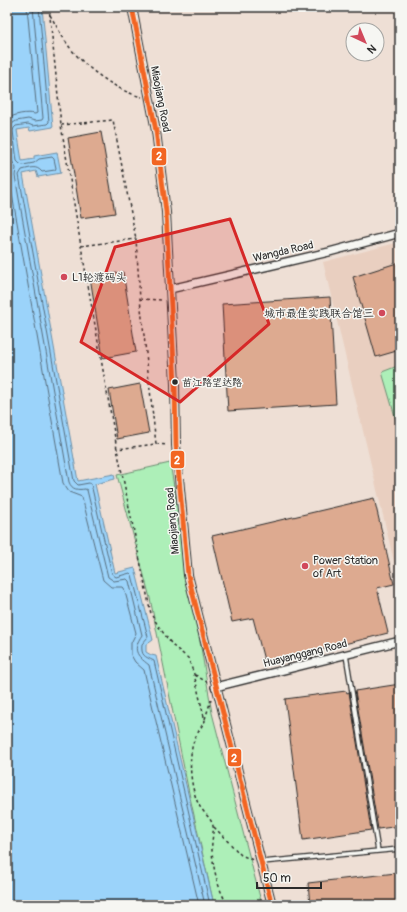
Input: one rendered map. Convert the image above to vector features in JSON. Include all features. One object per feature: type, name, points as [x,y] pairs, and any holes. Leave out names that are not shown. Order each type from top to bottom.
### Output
[{"type":"street","name":"Miaojiang Road","points":[[132,7],[156,131],[166,212],[175,384],[176,445],[188,575],[215,687],[272,905]]},
{"type":"street","name":"Wangda Road","points":[[170,289],[329,252],[400,233]]},
{"type":"street","name":"Huayanggang Road","points":[[215,687],[400,641]]},
{"type":"lane","points":[[346,655],[378,851]]},
{"type":"lane","points":[[261,862],[400,849]]},
{"type":"path","points":[[49,7],[61,125],[81,246],[117,450],[151,614],[173,646],[188,658],[194,674],[205,721]]},
{"type":"path","points":[[50,14],[68,45],[92,69],[134,96],[149,99]]},
{"type":"path","points":[[61,125],[114,120],[136,239],[140,298],[156,444]]},
{"type":"path","points":[[81,246],[136,239]]},
{"type":"path","points":[[140,298],[170,301]]},
{"type":"path","points":[[117,450],[156,444],[176,445]]},
{"type":"path","points":[[194,674],[215,687],[205,721],[194,740],[191,756],[191,775],[198,803],[211,821],[213,827],[213,860],[220,890],[228,905]]},
{"type":"path","points":[[213,827],[241,855],[261,862]]},
{"type":"highlighted area","points":[[230,219],[269,324],[180,402],[81,342],[115,247]]},
{"type":"shaded area","points":[[400,242],[400,587],[323,262]]},
{"type":"green space","points":[[400,365],[400,430],[399,430],[382,372]]},
{"type":"green space","points":[[170,463],[212,713],[262,905],[214,905],[189,793],[150,598],[117,475]]},
{"type":"water","points":[[7,7],[42,7],[53,127],[30,131],[29,128],[17,130],[22,161],[34,159],[34,156],[57,152],[61,173],[38,177],[36,171],[23,174],[78,481],[114,474],[115,479],[95,484],[115,573],[135,568],[153,640],[146,645],[146,652],[156,656],[214,905],[7,905]]},
{"type":"building","points":[[101,132],[115,213],[81,218],[68,138]]},
{"type":"building","name":"城市最佳实践联合馆三","points":[[400,262],[400,350],[376,357],[353,277]]},
{"type":"building","points":[[123,272],[136,352],[103,358],[90,277]]},
{"type":"building","points":[[330,297],[336,404],[228,411],[222,304]]},
{"type":"building","points":[[140,384],[149,433],[117,439],[109,390]]},
{"type":"building","name":"Power Station of Art","points":[[374,498],[394,584],[377,588],[388,633],[265,664],[253,618],[232,622],[212,536]]},
{"type":"building","points":[[400,684],[400,826],[378,829],[355,691]]},
{"type":"building","points":[[346,691],[347,693],[349,692],[371,830],[303,840],[285,699]]},
{"type":"building","points":[[396,873],[399,905],[310,905],[308,883]]},
{"type":"transit line","name":"2","points":[[132,7],[156,131],[166,212],[175,384],[176,445],[188,575],[272,905]]},
{"type":"place","name":"L1轮渡码头","points":[[64,277]]},
{"type":"place","name":"城市最佳实践联合馆三","points":[[382,313]]},
{"type":"place","name":"苗江路望达路","points":[[175,382]]},
{"type":"place","name":"Power Station of Art","points":[[305,566]]}]
